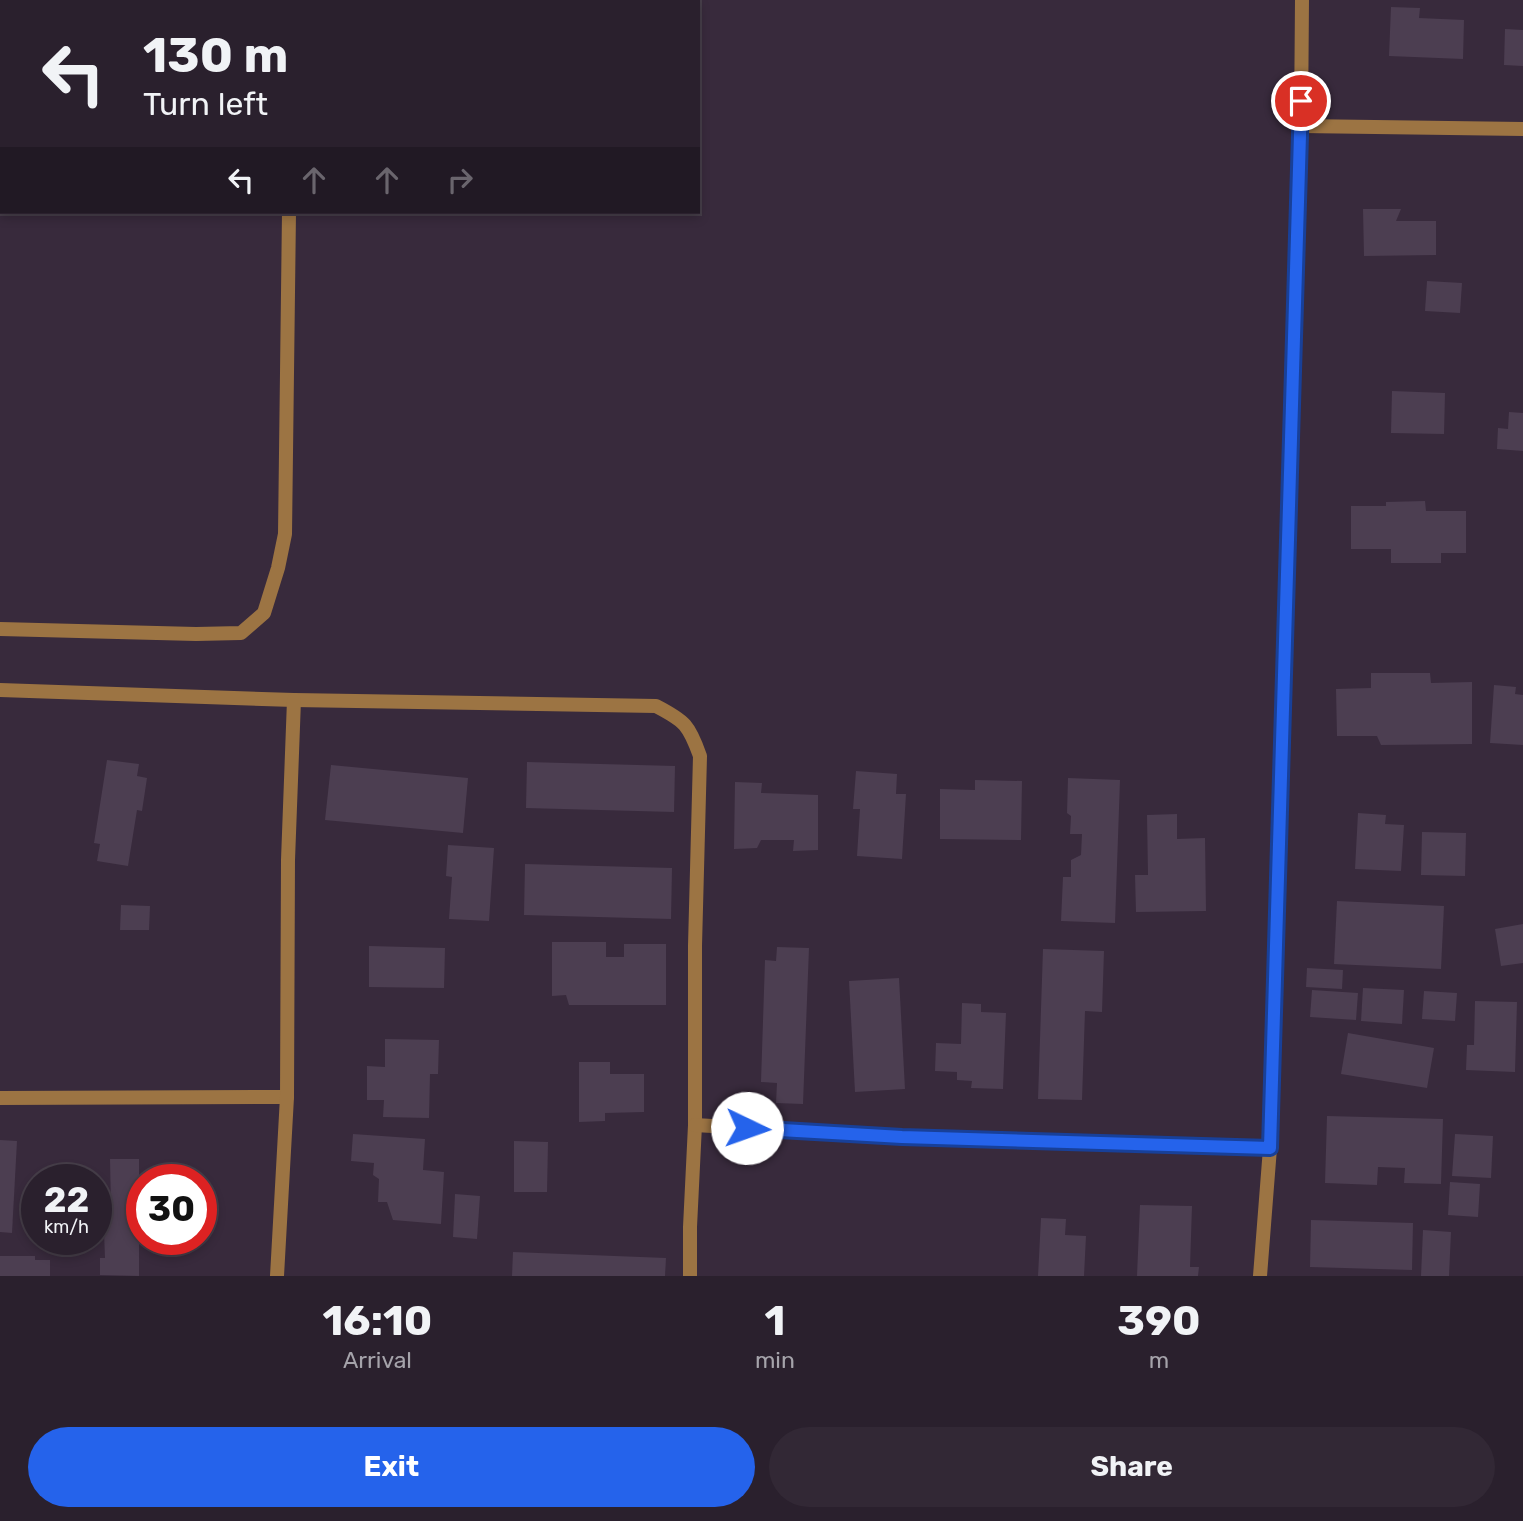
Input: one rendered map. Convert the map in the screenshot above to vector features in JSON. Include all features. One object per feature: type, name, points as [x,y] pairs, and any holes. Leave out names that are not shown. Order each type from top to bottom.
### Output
[{"type":"street","points":[[1260,1276],[1270,1148],[1301,126],[1302,0]]},
{"type":"street","points":[[1301,126],[1523,130]]},
{"type":"street","points":[[0,629],[241,633],[264,613],[285,534],[289,214]]},
{"type":"street","points":[[0,690],[294,700],[656,706],[678,718],[692,734],[700,756],[690,1276]]},
{"type":"street","points":[[277,1276],[287,1097],[288,860],[294,700]]},
{"type":"street","points":[[0,1098],[287,1097]]},
{"type":"street","points":[[695,1125],[902,1137],[1270,1148]]},
{"type":"building","points":[[1391,7],[1420,8],[1419,18],[1464,20],[1463,59],[1389,56]]},
{"type":"building","points":[[1505,29],[1523,30],[1523,66],[1504,65]]},
{"type":"building","points":[[1363,209],[1401,209],[1396,221],[1436,221],[1436,255],[1364,256]]},
{"type":"building","points":[[1427,281],[1462,283],[1460,313],[1425,311]]},
{"type":"building","points":[[1392,391],[1445,393],[1444,434],[1391,433]]},
{"type":"building","points":[[1509,412],[1523,413],[1523,451],[1497,449],[1498,428],[1508,429]]},
{"type":"building","points":[[1425,501],[1426,511],[1466,511],[1466,553],[1441,553],[1441,563],[1391,563],[1391,549],[1351,549],[1351,506],[1386,506],[1386,502]]},
{"type":"building","points":[[1371,673],[1430,673],[1431,683],[1472,682],[1472,744],[1381,745],[1377,736],[1337,736],[1336,689],[1371,688]]},
{"type":"building","points":[[1494,685],[1516,687],[1515,694],[1523,695],[1523,745],[1490,743]]},
{"type":"building","points":[[107,760],[139,764],[137,776],[147,778],[142,811],[137,810],[128,866],[97,861],[100,844],[94,843]]},
{"type":"building","points":[[527,762],[675,766],[674,812],[526,808]]},
{"type":"building","points":[[331,765],[468,778],[463,833],[325,820]]},
{"type":"building","points":[[856,771],[897,774],[896,794],[906,794],[902,859],[857,856],[860,809],[853,809]]},
{"type":"building","points":[[1068,778],[1120,780],[1115,923],[1061,921],[1063,877],[1071,877],[1071,860],[1081,855],[1082,834],[1070,834],[1071,816],[1067,813]]},
{"type":"building","points":[[975,780],[1022,781],[1021,840],[940,839],[940,789],[975,790]]},
{"type":"building","points":[[735,782],[762,783],[761,793],[818,795],[818,850],[793,851],[794,840],[761,840],[757,848],[734,849]]},
{"type":"building","points":[[1358,813],[1386,815],[1385,824],[1404,825],[1401,871],[1355,869]]},
{"type":"building","points":[[1177,814],[1177,839],[1205,838],[1206,911],[1136,912],[1135,875],[1148,875],[1147,815]]},
{"type":"building","points":[[1422,832],[1466,833],[1465,876],[1421,875]]},
{"type":"building","points":[[448,845],[494,848],[489,921],[449,919],[452,877],[446,876]]},
{"type":"building","points":[[525,864],[672,868],[671,919],[524,915]]},
{"type":"building","points":[[1337,901],[1444,906],[1441,969],[1334,964]]},
{"type":"building","points":[[121,905],[150,906],[149,930],[120,930]]},
{"type":"building","points":[[1523,924],[1523,963],[1501,966],[1495,929]]},
{"type":"building","points":[[552,942],[606,942],[606,957],[624,957],[624,944],[666,944],[666,1005],[569,1005],[566,995],[552,996]]},
{"type":"building","points":[[369,946],[445,948],[444,988],[369,987]]},
{"type":"building","points":[[777,947],[809,948],[803,1104],[776,1103],[777,1083],[761,1082],[765,960],[776,961]]},
{"type":"building","points":[[1043,949],[1104,951],[1102,1012],[1085,1011],[1082,1100],[1038,1099]]},
{"type":"building","points":[[1307,968],[1343,970],[1342,989],[1306,987]]},
{"type":"building","points":[[899,978],[905,1089],[855,1092],[849,981]]},
{"type":"building","points":[[1363,988],[1404,990],[1402,1024],[1361,1021]]},
{"type":"building","points":[[1312,990],[1358,993],[1356,1020],[1310,1017]]},
{"type":"building","points":[[1424,991],[1457,993],[1455,1021],[1422,1019]]},
{"type":"building","points":[[1475,1001],[1517,1002],[1515,1072],[1466,1070],[1467,1045],[1474,1045]]},
{"type":"building","points":[[962,1003],[981,1004],[981,1012],[1006,1013],[1003,1089],[971,1088],[972,1081],[957,1080],[957,1072],[935,1071],[936,1043],[961,1044]]},
{"type":"building","points":[[1348,1033],[1434,1048],[1427,1088],[1341,1074]]},
{"type":"building","points":[[385,1039],[439,1040],[438,1074],[430,1074],[429,1118],[383,1117],[384,1100],[367,1100],[367,1066],[385,1067]]},
{"type":"building","points":[[579,1062],[610,1062],[610,1074],[644,1074],[644,1112],[605,1113],[605,1121],[579,1122]]},
{"type":"building","points":[[1327,1116],[1443,1119],[1441,1184],[1404,1183],[1405,1168],[1378,1167],[1377,1185],[1325,1183]]},
{"type":"building","points":[[353,1134],[425,1139],[423,1170],[444,1172],[441,1224],[393,1220],[387,1202],[378,1202],[379,1179],[373,1175],[374,1163],[351,1161]]},
{"type":"building","points":[[1455,1134],[1493,1136],[1491,1178],[1452,1176]]},
{"type":"building","points":[[0,1140],[17,1141],[12,1233],[0,1232]]},
{"type":"building","points":[[514,1141],[548,1142],[547,1192],[514,1192]]},
{"type":"building","points":[[110,1159],[139,1159],[139,1164],[126,1164],[126,1255],[139,1255],[139,1276],[100,1275],[100,1258],[112,1255]]},
{"type":"building","points":[[1450,1182],[1480,1184],[1478,1217],[1448,1215]]},
{"type":"building","points":[[455,1194],[480,1196],[477,1239],[453,1237]]},
{"type":"building","points":[[1140,1205],[1192,1206],[1190,1267],[1199,1267],[1198,1276],[1137,1276]]},
{"type":"building","points":[[1041,1218],[1066,1219],[1065,1235],[1086,1236],[1084,1276],[1038,1276]]},
{"type":"building","points":[[1311,1220],[1413,1223],[1412,1270],[1310,1267]]},
{"type":"building","points":[[1423,1230],[1451,1232],[1449,1276],[1421,1276]]},
{"type":"building","points":[[513,1252],[666,1258],[665,1276],[512,1276]]},
{"type":"building","points":[[0,1256],[35,1256],[35,1260],[50,1260],[50,1276],[0,1276]]},
{"type":"route","points":[[747,1128],[902,1137],[1270,1148],[1301,101]]}]
